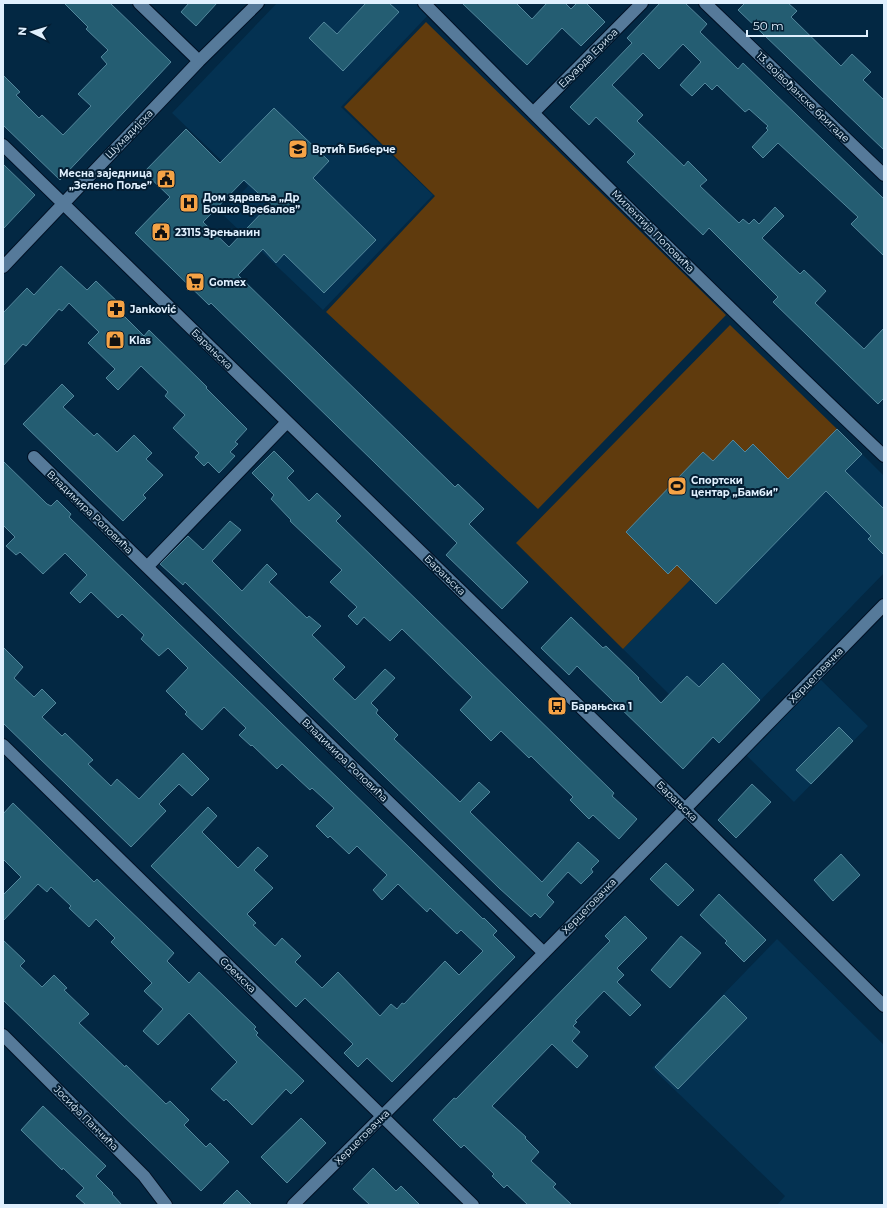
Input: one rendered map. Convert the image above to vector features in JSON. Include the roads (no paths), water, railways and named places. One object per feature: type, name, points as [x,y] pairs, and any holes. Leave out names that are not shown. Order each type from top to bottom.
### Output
[{"type":"street","points":[[139,3],[199,62]]},
{"type":"street","name":"Шумадијска","points":[[3,267],[199,62],[258,3]]},
{"type":"street","name":"Милентија Поповића","points":[[424,3],[781,358],[884,456]]},
{"type":"street","name":"Едуарда Ериоа","points":[[533,113],[642,3]]},
{"type":"street","name":"13. војвођанске бригаде","points":[[705,3],[884,175]]},
{"type":"street","name":"Барањска","points":[[3,145],[685,808],[884,1006]]},
{"type":"street","points":[[147,567],[287,422]]},
{"type":"street","name":"Владимира Роловића","points":[[34,457],[544,953]]},
{"type":"street","name":"Херцеговачка","points":[[293,1205],[544,953],[884,605]]},
{"type":"street","name":"Сремска","points":[[3,745],[473,1205]]},
{"type":"street","name":"Јосифа Панчића","points":[[3,1035],[144,1176],[166,1205]]},
{"type":"place","name":"Вртић Биберче","points":[[298,149]]},
{"type":"place","name":"Месна заједница „Зелено Поље”","points":[[166,179]]},
{"type":"place","name":"Дом здравља „Др Бошко Вребалов”","points":[[189,203]]},
{"type":"place","name":"23115 Зрењанин","points":[[161,232]]},
{"type":"place","name":"Gomex","points":[[195,282]]},
{"type":"place","name":"Janković","points":[[116,309]]},
{"type":"place","name":"Klas","points":[[115,340]]},
{"type":"place","name":"Спортски центар „Бамби”","points":[[677,486]]},
{"type":"place","name":"Барањска 1","points":[[557,706]]}]
